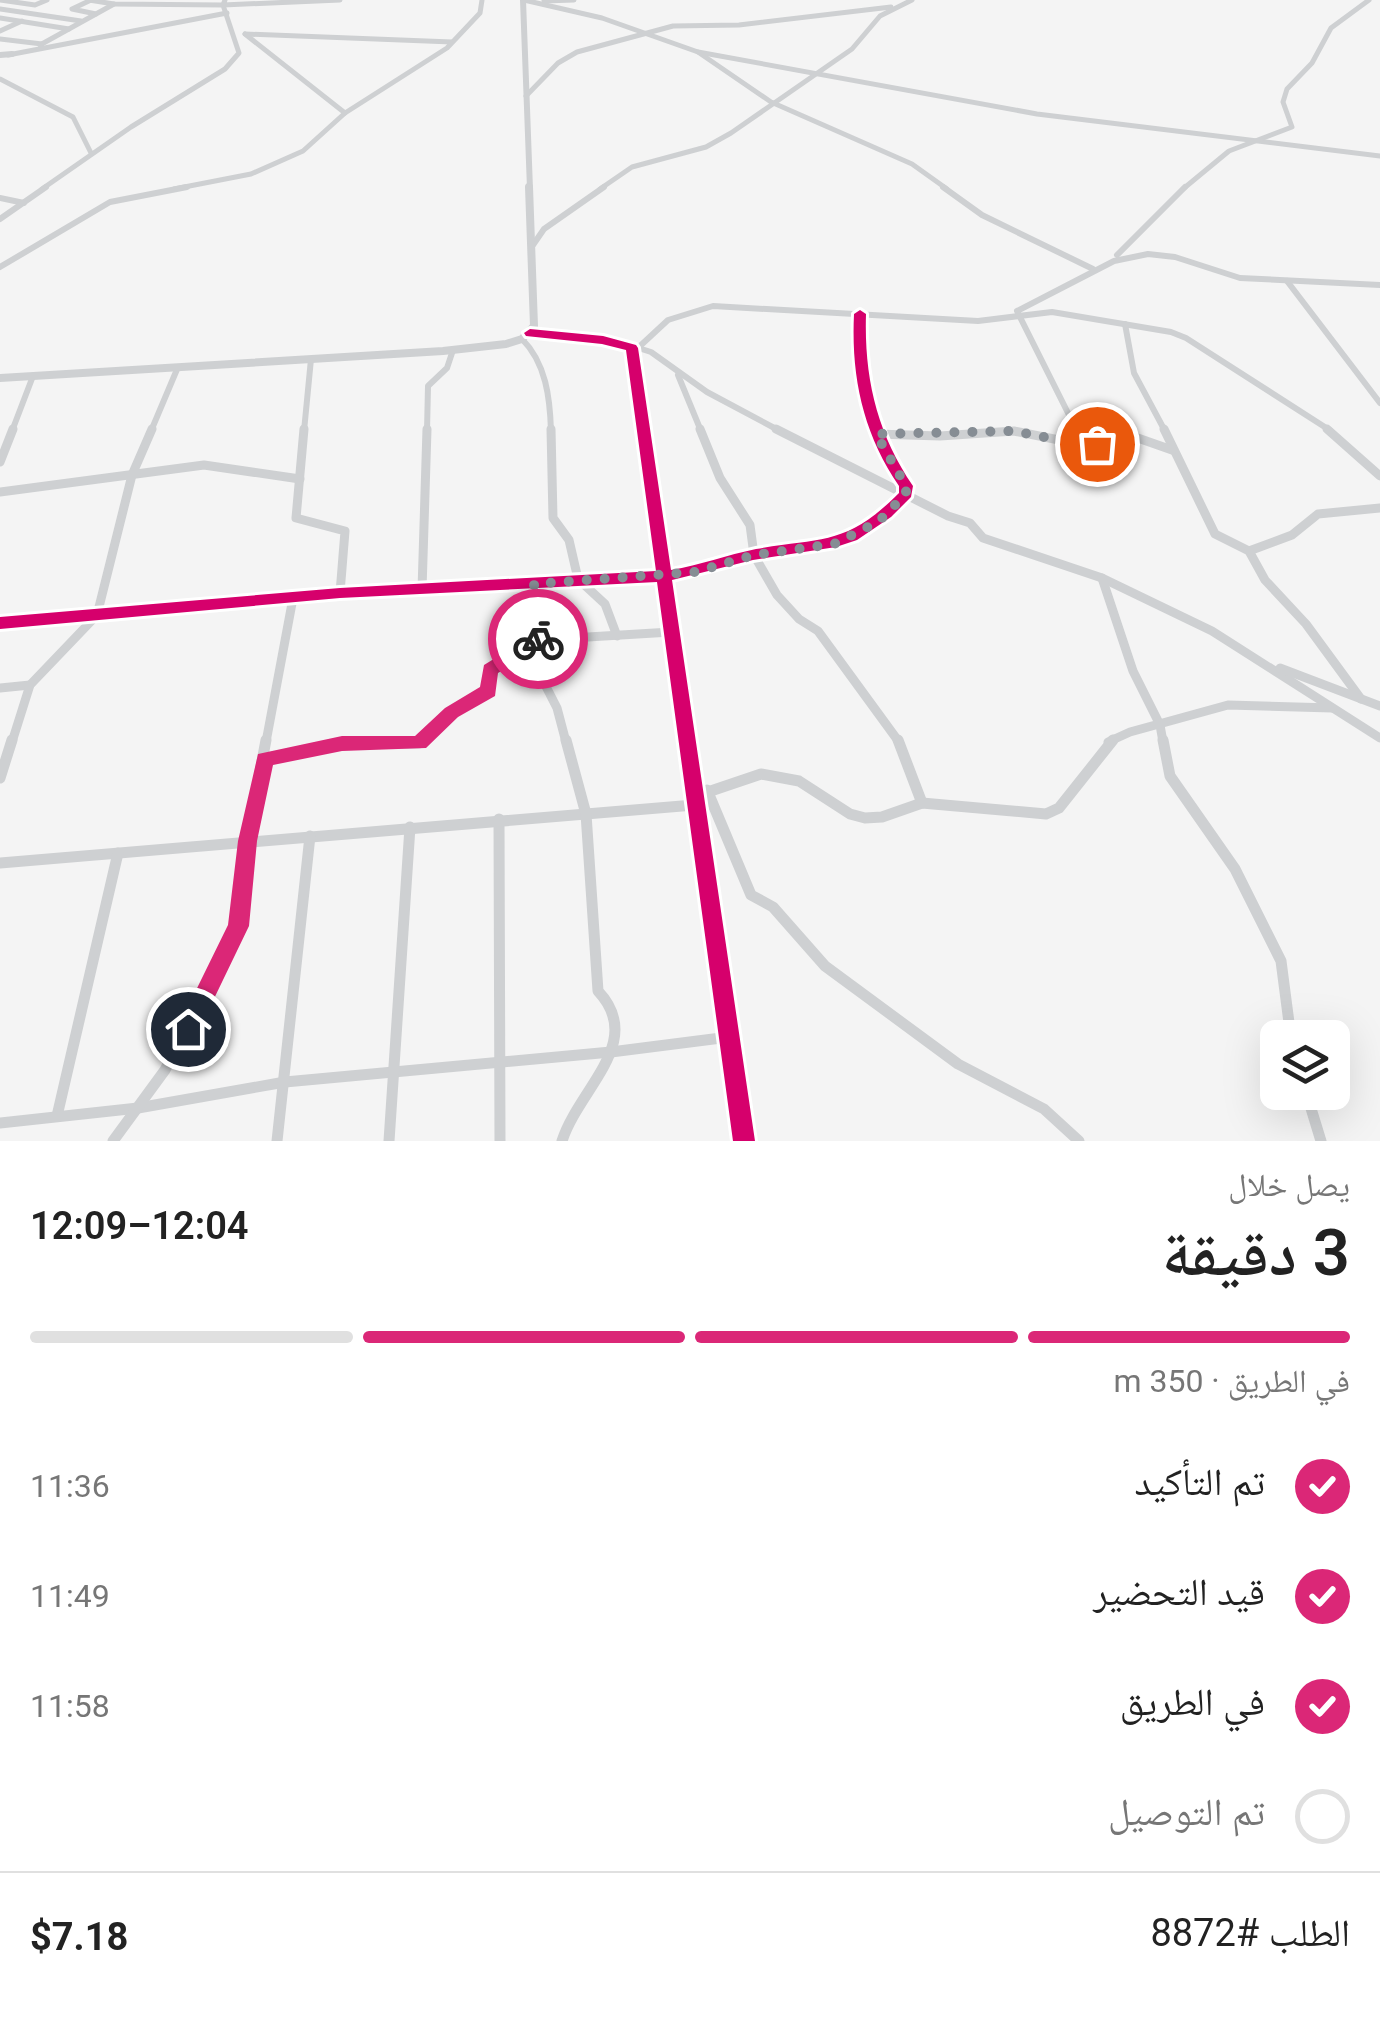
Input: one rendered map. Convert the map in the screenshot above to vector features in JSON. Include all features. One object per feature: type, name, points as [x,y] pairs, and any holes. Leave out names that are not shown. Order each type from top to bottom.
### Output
[{"type":"street","points":[[0,0],[35,6],[45,0]]},
{"type":"street","points":[[96,14],[72,9],[90,0],[114,4],[340,0]]},
{"type":"street","points":[[0,58],[28,51],[120,0]]},
{"type":"street","points":[[0,268],[110,202],[251,174],[280,164],[302,151],[345,113],[454,42],[480,13],[482,0]]},
{"type":"street","points":[[526,1],[572,0]]},
{"type":"street","points":[[533,245],[544,229],[632,168],[706,147],[852,49],[880,16],[912,0]]},
{"type":"street","points":[[635,346],[668,320],[713,306],[978,321],[1017,311],[1082,279],[1116,257],[1194,177],[1229,151],[1292,128],[1283,111],[1283,94],[1292,80],[1310,67],[1329,30],[1369,0]]},
{"type":"street","points":[[526,1],[602,18],[698,52],[814,76],[1044,117],[1380,156]]},
{"type":"street","points":[[526,1],[534,326],[526,336]]},
{"type":"street","points":[[0,218],[92,153],[234,62],[238,54],[224,2]]},
{"type":"street","points":[[526,96],[558,63],[578,52],[673,26],[738,26],[898,6]]},
{"type":"street","points":[[0,10],[83,21]]},
{"type":"street","points":[[0,58],[227,13]]},
{"type":"street","points":[[0,31],[38,15]]},
{"type":"street","points":[[2,19],[69,28]]},
{"type":"street","points":[[232,23],[345,113]]},
{"type":"street","points":[[245,34],[454,42]]},
{"type":"street","points":[[0,39],[42,44]]},
{"type":"street","points":[[698,52],[771,102],[912,164],[982,214],[1042,241],[1092,270]]},
{"type":"street","points":[[0,80],[73,117],[92,153]]},
{"type":"street","points":[[0,198],[24,202]]},
{"type":"street","points":[[1116,257],[1146,252],[1176,257],[1231,277],[1380,285]]},
{"type":"street","points":[[1287,281],[1380,403]]},
{"type":"street","points":[[1017,311],[1078,312],[1171,331],[1232,365],[1334,432],[1380,476]]},
{"type":"street","points":[[1017,311],[1084,445]]},
{"type":"street","points":[[0,623],[340,593],[663,576],[695,572],[754,555],[807,550],[856,536],[878,522],[906,494],[906,486],[876,434],[860,379],[860,314]]},
{"type":"street","points":[[1125,324],[1134,373],[1172,450],[1189,475],[1215,534],[1249,550],[1265,580],[1306,624],[1361,699]]},
{"type":"street","points":[[526,336],[542,366],[553,432],[550,509],[569,540],[578,579],[605,604],[617,636]]},
{"type":"street","points":[[0,378],[453,350],[526,336],[635,346],[664,359],[677,371],[771,427],[970,523],[984,538],[1102,578],[1212,631],[1380,738]]},
{"type":"street","points":[[635,346],[663,576],[744,1141]]},
{"type":"street","points":[[422,590],[428,386],[446,368],[453,350]]},
{"type":"street","points":[[311,359],[296,518],[346,531],[340,593]]},
{"type":"street","points":[[0,778],[30,685],[97,615],[132,475],[178,366]]},
{"type":"street","points":[[677,371],[720,478],[750,525],[754,555],[777,595],[799,619],[818,631],[893,730],[922,803]]},
{"type":"street","points":[[0,462],[33,376]]},
{"type":"street","points":[[876,434],[1014,431],[1084,445],[1134,437],[1172,450]]},
{"type":"street","points":[[0,492],[52,488],[88,477],[204,466],[300,478]]},
{"type":"street","points":[[1249,550],[1292,536],[1318,514],[1380,508]]},
{"type":"street","points":[[1102,578],[1133,671],[1160,726],[1170,776],[1235,869],[1282,961],[1289,1020]]},
{"type":"street","points":[[534,584],[538,640],[535,665],[556,708],[586,814],[598,991],[614,1004],[618,1021],[618,1036],[611,1052],[574,1109],[562,1141]]},
{"type":"street","points":[[113,1141],[188,1029],[235,936],[248,841],[293,598]]},
{"type":"street","points":[[264,759],[342,744],[419,743],[452,712],[488,691],[490,670],[538,640],[671,632]]},
{"type":"street","points":[[1260,661],[1380,706]]},
{"type":"street","points":[[0,688],[30,685]]},
{"type":"street","points":[[0,864],[586,814],[694,801],[707,790],[760,774],[799,781],[850,814],[866,818],[922,803],[1046,814],[1059,808],[1108,742],[1130,732],[1228,705],[1336,708]]},
{"type":"street","points":[[707,790],[751,896],[773,907],[826,966],[958,1064],[1044,1109],[1079,1141]]},
{"type":"street","points":[[499,819],[500,1141]]},
{"type":"street","points":[[388,1141],[410,827]]},
{"type":"street","points":[[276,1141],[310,836]]},
{"type":"street","points":[[56,1116],[118,853]]},
{"type":"street","points":[[0,1123],[138,1108],[285,1082],[611,1052],[729,1037]]},
{"type":"street","points":[[1311,1110],[1320,1141]]},
{"type":"cycle path","points":[[0,623],[340,593],[663,576],[852,537],[869,528],[906,494],[906,486],[882,447],[867,404],[860,359],[860,314]]},
{"type":"cycle path","points":[[530,333],[603,340],[632,348],[744,1141]]},
{"type":"way so far","points":[[538,639],[534,584],[695,572],[754,555],[807,550],[856,536],[878,522],[906,494],[906,486],[876,434],[940,436],[1014,431],[1097,444]]},
{"type":"route","points":[[188,1029],[238,926],[248,841],[264,759],[342,744],[419,743],[452,712],[488,691],[490,670],[538,639]]}]
